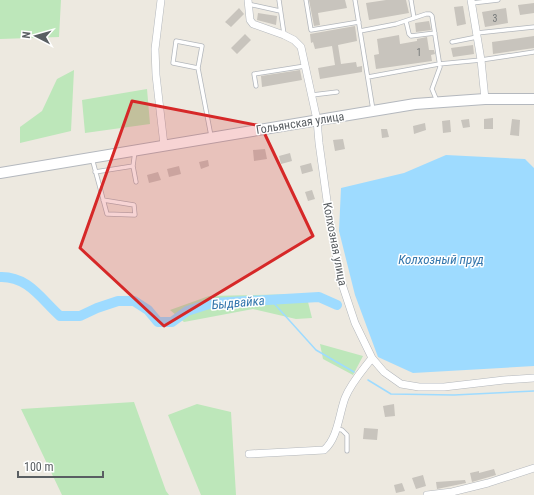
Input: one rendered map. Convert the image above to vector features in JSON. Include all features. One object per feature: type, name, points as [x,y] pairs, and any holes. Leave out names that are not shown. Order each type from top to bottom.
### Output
[{"type":"main road","name":"Гольянская улица","points":[[0,173],[212,137],[437,102],[485,99],[534,99]]},
{"type":"street","points":[[161,0],[155,49],[156,75],[164,145]]},
{"type":"street","name":"Колхозная улица","points":[[248,2],[250,20],[253,24],[284,35],[294,40],[301,47],[317,120],[329,215],[341,281],[355,323],[372,358],[384,372],[401,384],[419,387],[534,378]]},
{"type":"street","points":[[471,2],[481,60],[485,99]]},
{"type":"street","points":[[249,454],[321,451],[327,447],[336,429],[347,393],[372,358]]},
{"type":"street","points":[[427,495],[452,492],[488,483],[534,468]]},
{"type":"lane","points":[[279,0],[284,35]]},
{"type":"lane","points":[[306,0],[311,30],[359,22]]},
{"type":"lane","points":[[355,0],[374,111]]},
{"type":"lane","points":[[410,0],[414,18]]},
{"type":"lane","points":[[471,2],[498,0]]},
{"type":"lane","points":[[248,2],[280,10]]},
{"type":"lane","points":[[360,31],[430,14],[434,20],[439,64],[432,89],[437,102]]},
{"type":"lane","points":[[406,21],[409,34],[411,36],[435,32]]},
{"type":"lane","points":[[452,42],[477,35],[534,27]]},
{"type":"lane","points":[[198,68],[173,63],[176,41],[202,46],[198,68],[212,137]]},
{"type":"lane","points":[[368,77],[439,64],[481,60],[534,52]]},
{"type":"lane","points":[[256,86],[254,74],[306,66]]},
{"type":"lane","points":[[312,95],[337,92]]},
{"type":"lane","points":[[136,150],[133,166],[136,182]]},
{"type":"lane","points":[[91,157],[95,172],[103,200],[107,214],[135,215],[134,205],[103,200]]},
{"type":"lane","points":[[95,172],[133,166]]},
{"type":"lane","points":[[336,429],[342,430],[347,435],[347,451]]},
{"type":"highlighted area","points":[[132,101],[261,126],[313,236],[164,326],[80,248]]},
{"type":"green space","points":[[0,0],[61,0],[59,37],[0,39]]},
{"type":"green space","points":[[74,70],[71,131],[20,143],[20,127],[42,111],[57,79]]},
{"type":"green space","points":[[147,89],[150,124],[85,133],[82,100]]},
{"type":"green space","points":[[306,294],[312,318],[296,319],[253,309],[184,322],[170,310],[209,296]]},
{"type":"green space","points":[[320,344],[363,356],[353,375],[323,359]]},
{"type":"green space","points":[[134,402],[166,491],[169,495],[62,495],[21,409]]},
{"type":"green space","points":[[197,404],[231,412],[236,495],[201,495],[168,415]]},
{"type":"water","name":"Колхозный пруд","points":[[446,155],[525,159],[534,168],[534,366],[413,373],[378,357],[355,295],[339,231],[341,188],[404,173]]},
{"type":"building","points":[[309,0],[345,0],[347,8],[318,13],[320,25],[314,26]]},
{"type":"building","points":[[386,0],[406,0],[409,13],[369,20],[366,3]]},
{"type":"building","points":[[534,3],[534,13],[520,15],[518,5]]},
{"type":"building","points":[[463,6],[466,24],[457,26],[454,7]]},
{"type":"building","points":[[239,8],[244,14],[231,27],[225,22]]},
{"type":"building","points":[[506,8],[508,23],[485,27],[482,12]]},
{"type":"building","points":[[258,13],[277,16],[276,25],[257,20]]},
{"type":"building","points":[[429,21],[431,30],[416,32],[415,23]]},
{"type":"building","points":[[355,26],[357,41],[338,45],[341,64],[356,62],[357,67],[362,66],[362,72],[320,79],[318,68],[335,65],[332,46],[315,49],[313,42],[311,43],[310,34]]},
{"type":"building","points":[[245,34],[251,40],[237,54],[231,48]]},
{"type":"building","points":[[399,35],[400,44],[417,41],[417,39],[427,37],[429,50],[434,50],[435,54],[431,55],[432,61],[376,69],[374,55],[379,54],[377,39]]},
{"type":"building","points":[[534,36],[534,48],[493,54],[492,42]]},
{"type":"building","points":[[473,45],[474,54],[453,57],[451,48]]},
{"type":"building","points":[[300,70],[302,80],[262,87],[261,76]]},
{"type":"building","points":[[493,118],[493,129],[484,129],[484,119]]},
{"type":"building","points":[[469,119],[470,127],[463,128],[461,120]]},
{"type":"building","points":[[512,119],[520,120],[519,136],[510,135]]},
{"type":"building","points":[[450,120],[451,132],[443,133],[442,121]]},
{"type":"building","points":[[425,123],[426,130],[414,134],[413,126]]},
{"type":"building","points":[[381,129],[387,129],[389,137],[382,138]]},
{"type":"building","points":[[343,139],[345,149],[335,151],[333,140]]},
{"type":"building","points":[[265,149],[267,159],[254,161],[253,150]]},
{"type":"building","points":[[290,153],[292,161],[281,164],[279,156]]},
{"type":"building","points":[[208,160],[209,166],[201,169],[199,162]]},
{"type":"building","points":[[311,163],[313,171],[302,174],[300,166]]},
{"type":"building","points":[[179,166],[181,174],[169,177],[167,169]]},
{"type":"building","points":[[158,172],[161,180],[149,183],[147,175]]},
{"type":"building","points":[[312,190],[315,199],[308,201],[305,192]]},
{"type":"building","points":[[394,404],[395,416],[385,417],[383,406]]},
{"type":"building","points":[[364,428],[378,429],[377,440],[363,439]]},
{"type":"building","points":[[494,469],[496,475],[472,482],[470,473],[479,471],[479,473]]},
{"type":"building","points":[[423,475],[426,486],[416,489],[412,478]]},
{"type":"building","points":[[465,480],[466,483],[437,489],[436,482]]},
{"type":"building","points":[[402,483],[405,491],[396,493],[394,485]]},
{"type":"waterway","name":"Быдвайка","points":[[0,277],[19,280],[26,284],[60,316],[80,316],[118,301],[134,301],[148,310],[158,322],[172,322],[187,311],[212,303],[319,297],[337,305]]},
{"type":"waterway","points":[[271,300],[316,350],[354,372]]},
{"type":"waterway","points":[[368,380],[391,394],[454,395],[534,391]]}]
